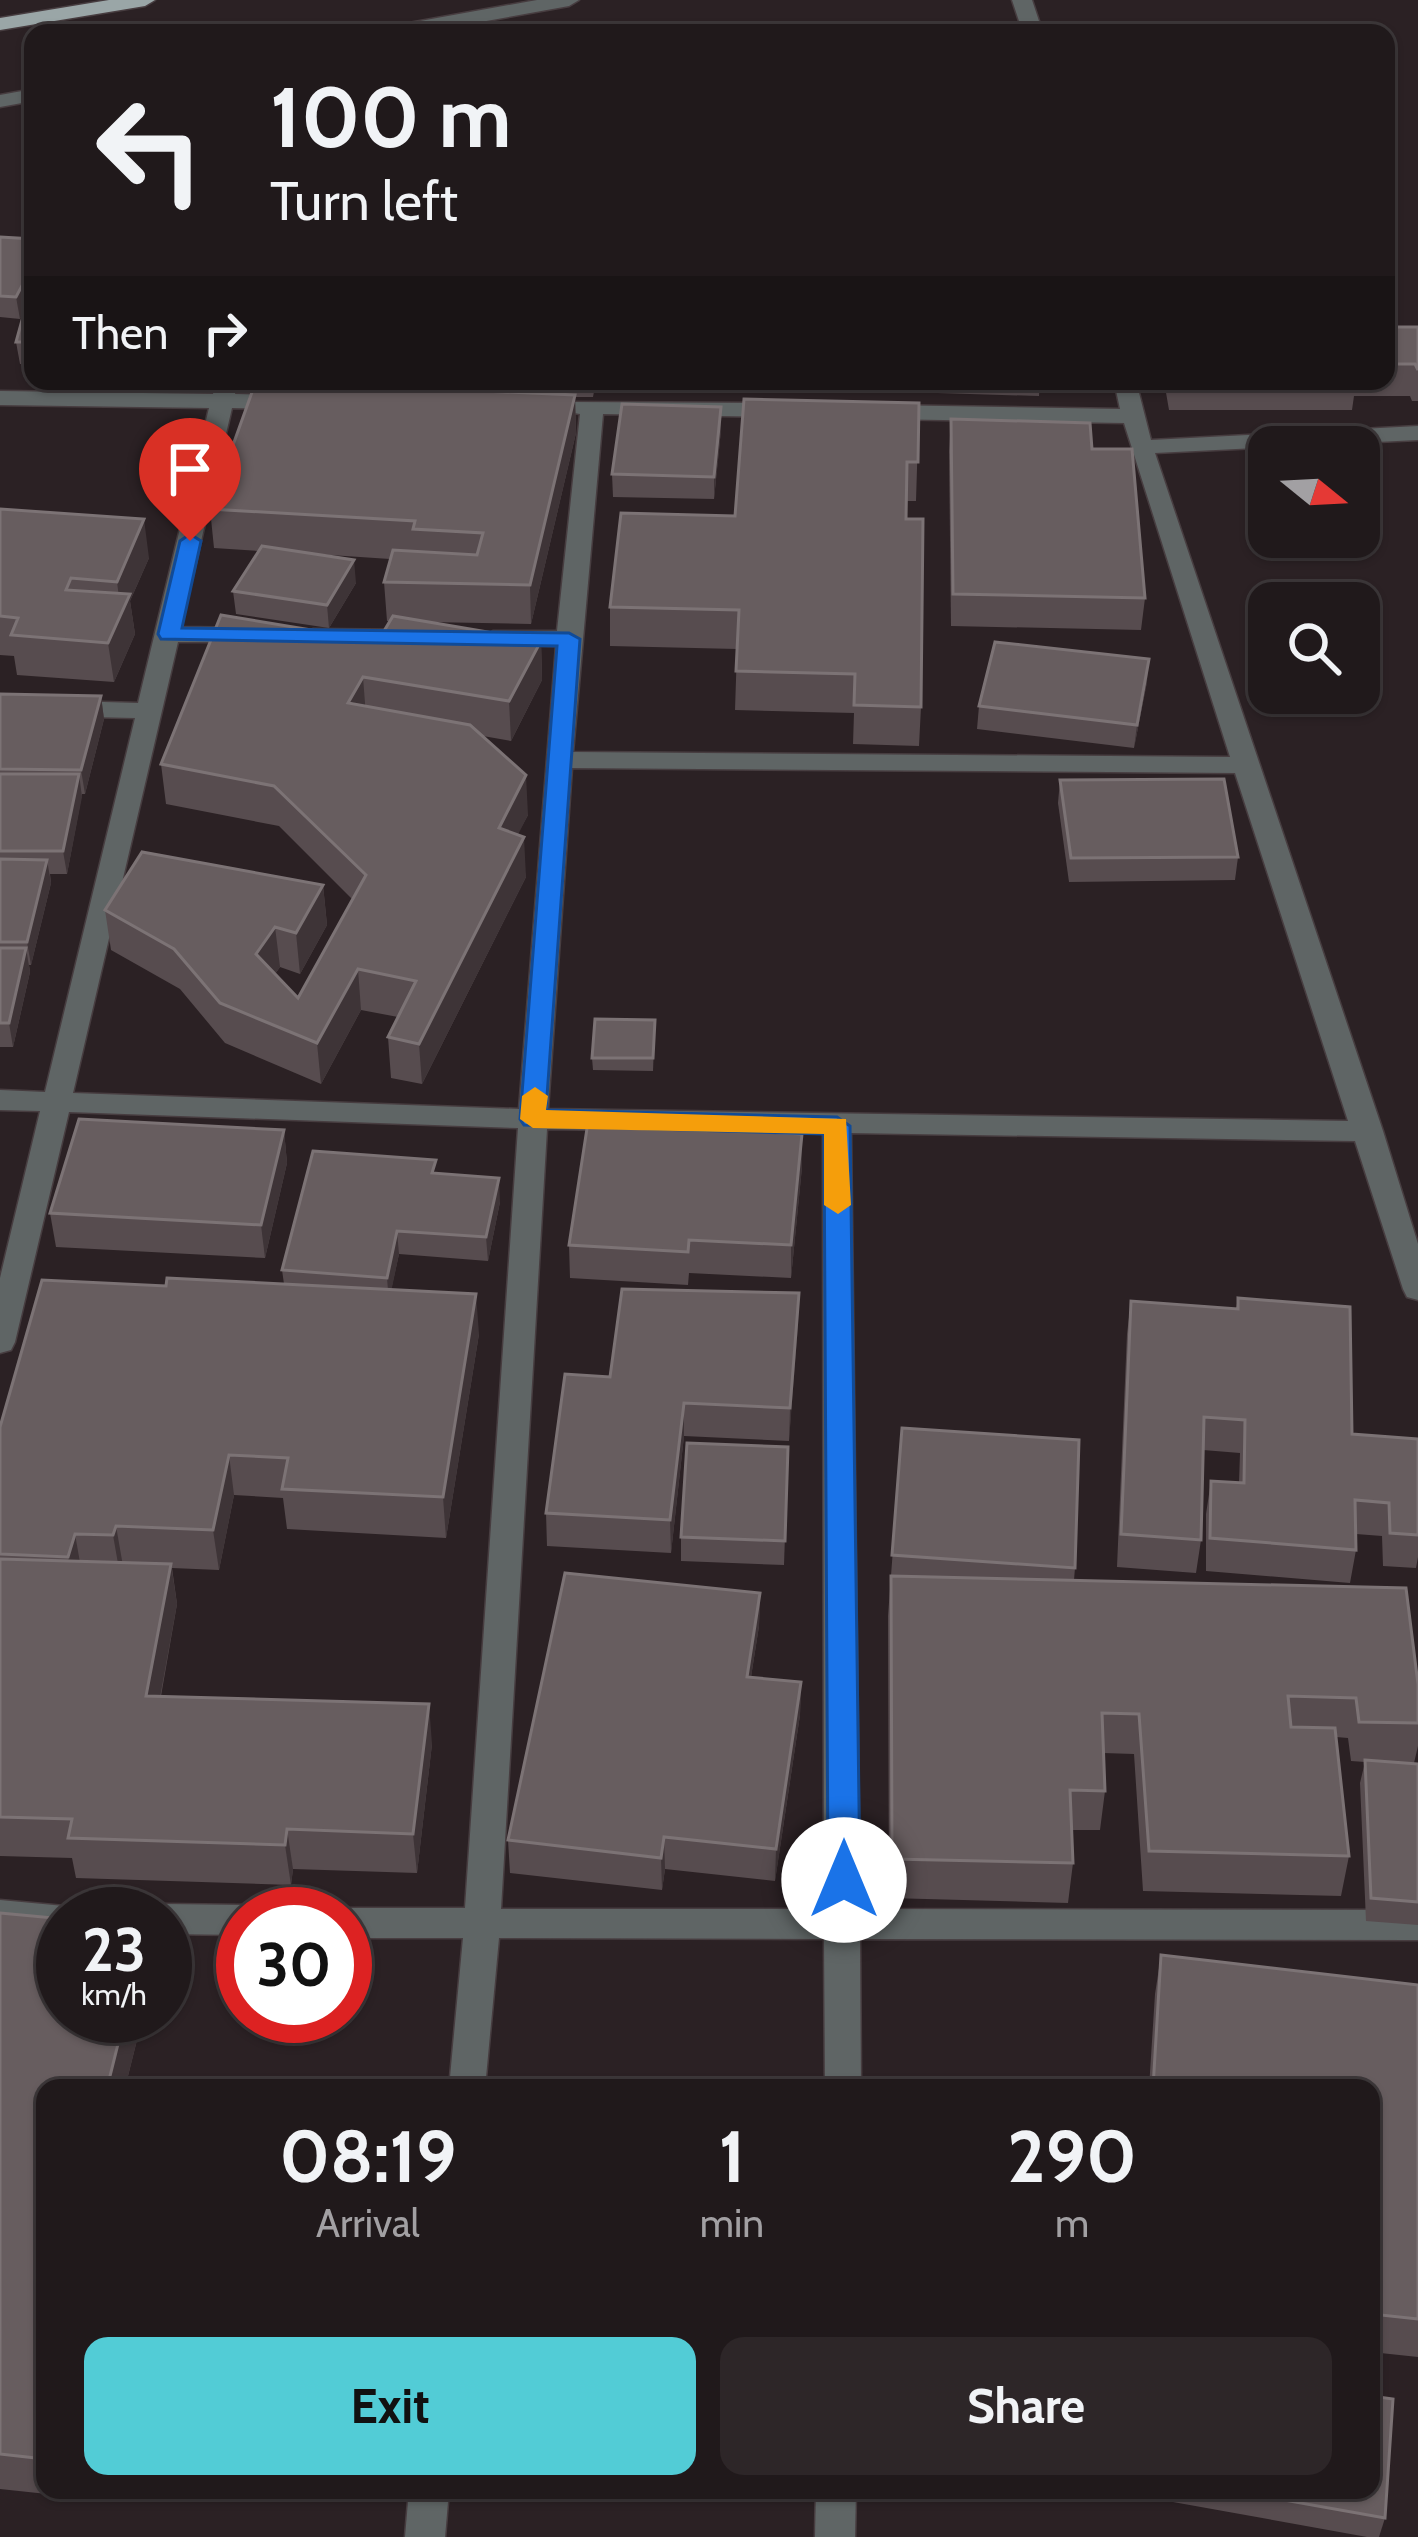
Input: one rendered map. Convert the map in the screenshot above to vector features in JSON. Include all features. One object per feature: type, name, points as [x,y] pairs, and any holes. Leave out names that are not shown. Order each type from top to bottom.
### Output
[{"type":"main road","points":[[0,24],[145,0]]},
{"type":"street","points":[[437,24],[569,0]]},
{"type":"street","points":[[1127,390],[1141,447],[1370,1131],[1418,1289]]},
{"type":"street","points":[[0,398],[225,391],[315,402]]},
{"type":"street","points":[[0,1342],[225,391]]},
{"type":"street","points":[[546,407],[804,411]]},
{"type":"street","points":[[468,2079],[559,760],[592,408]]},
{"type":"street","points":[[851,412],[1133,416]]},
{"type":"street","points":[[1141,447],[1418,434]]},
{"type":"street","points":[[169,634],[569,639]]},
{"type":"street","points":[[0,707],[151,711]]},
{"type":"street","points":[[559,760],[1247,765]]},
{"type":"street","points":[[0,1100],[837,1126],[1370,1131]]},
{"type":"street","points":[[837,1126],[843,2079]]},
{"type":"street","points":[[0,1915],[36,1916]]},
{"type":"street","points":[[372,1924],[1418,1925]]},
{"type":"street","points":[[424,2537],[428,2499]]},
{"type":"street","points":[[835,2537],[836,2499]]},
{"type":"building","points":[[0,237],[24,238],[24,282],[16,297],[0,296]]},
{"type":"building","points":[[22,320],[24,320],[24,342],[16,342]]},
{"type":"building","points":[[1395,327],[1418,327],[1418,370],[1415,364],[1395,364]]},
{"type":"building","points":[[253,390],[575,395],[530,585],[384,582],[393,550],[477,555],[483,533],[413,529],[415,521],[210,509]]},
{"type":"building","points":[[744,399],[919,403],[918,462],[907,462],[906,519],[923,519],[921,707],[854,705],[855,674],[736,671],[739,610],[610,607],[621,513],[735,516]]},
{"type":"building","points":[[622,404],[721,407],[714,477],[612,474]]},
{"type":"building","points":[[951,419],[1090,423],[1092,449],[1132,449],[1145,598],[953,594]]},
{"type":"building","points":[[0,509],[144,519],[117,582],[71,578],[66,590],[130,594],[108,643],[11,635],[18,618],[0,616]]},
{"type":"building","points":[[262,546],[354,560],[327,605],[233,591]]},
{"type":"building","points":[[221,615],[378,641],[393,616],[541,641],[509,701],[363,677],[348,703],[470,725],[526,775],[499,828],[524,837],[419,1044],[388,1037],[416,981],[358,969],[317,1043],[220,1003],[174,949],[105,910],[142,852],[323,885],[296,933],[275,927],[256,954],[298,998],[366,875],[274,786],[161,764]]},
{"type":"building","points":[[995,642],[1149,659],[1137,725],[979,706]]},
{"type":"building","points":[[0,694],[101,696],[81,770],[0,769]]},
{"type":"building","points":[[0,774],[79,774],[63,851],[0,851]]},
{"type":"building","points":[[1224,779],[1238,857],[1071,858],[1060,780]]},
{"type":"building","points":[[0,859],[47,860],[27,942],[0,942]]},
{"type":"building","points":[[0,948],[26,948],[9,1023],[0,1023]]},
{"type":"building","points":[[595,1019],[655,1020],[653,1058],[592,1058]]},
{"type":"building","points":[[79,1119],[284,1130],[261,1225],[50,1213]]},
{"type":"building","points":[[588,1122],[802,1134],[791,1245],[689,1240],[688,1252],[569,1245]]},
{"type":"building","points":[[313,1151],[436,1160],[432,1173],[499,1178],[486,1237],[397,1231],[387,1278],[282,1270]]},
{"type":"building","points":[[167,1278],[476,1294],[443,1497],[282,1489],[288,1458],[229,1455],[213,1530],[116,1526],[113,1535],[75,1534],[68,1557],[0,1554],[0,1427],[42,1280],[166,1286]]},
{"type":"building","points":[[622,1289],[799,1293],[790,1408],[684,1403],[670,1520],[546,1513],[565,1374],[610,1377]]},
{"type":"building","points":[[1238,1298],[1350,1307],[1352,1434],[1418,1439],[1418,1535],[1390,1533],[1389,1503],[1355,1500],[1356,1550],[1210,1538],[1211,1481],[1244,1483],[1245,1420],[1204,1417],[1201,1540],[1121,1534],[1131,1301],[1238,1309]]},
{"type":"building","points":[[902,1428],[1079,1440],[1075,1568],[892,1555]]},
{"type":"building","points":[[687,1443],[788,1447],[785,1541],[681,1537]]},
{"type":"building","points":[[0,1559],[171,1564],[146,1696],[429,1704],[413,1834],[287,1829],[285,1845],[68,1838],[72,1819],[0,1817]]},
{"type":"building","points":[[565,1573],[760,1593],[747,1677],[801,1682],[776,1849],[664,1837],[661,1858],[508,1840]]},
{"type":"building","points":[[891,1576],[1406,1588],[1418,1723],[1359,1722],[1356,1698],[1288,1696],[1291,1727],[1335,1728],[1349,1856],[1149,1851],[1139,1714],[1102,1713],[1105,1791],[1070,1790],[1073,1863],[892,1859]]},
{"type":"building","points":[[1365,1760],[1418,1764],[1418,1902],[1371,1898]]},
{"type":"building","points":[[0,1913],[36,1916],[36,2043],[118,2043],[109,2079],[36,2079],[36,2458],[0,2454]]},
{"type":"building","points":[[1161,1955],[1418,1985],[1418,2319],[1380,2315],[1380,2079],[1154,2079]]},
{"type":"building","points":[[1380,2397],[1393,2399],[1385,2518],[1278,2499],[1380,2499]]},
{"type":"slow traffic","points":[[535,1096],[533,1119],[837,1126],[838,1205]]},
{"type":"route","points":[[190,541],[169,634],[569,639],[533,1119],[837,1126],[844,1880]]}]
